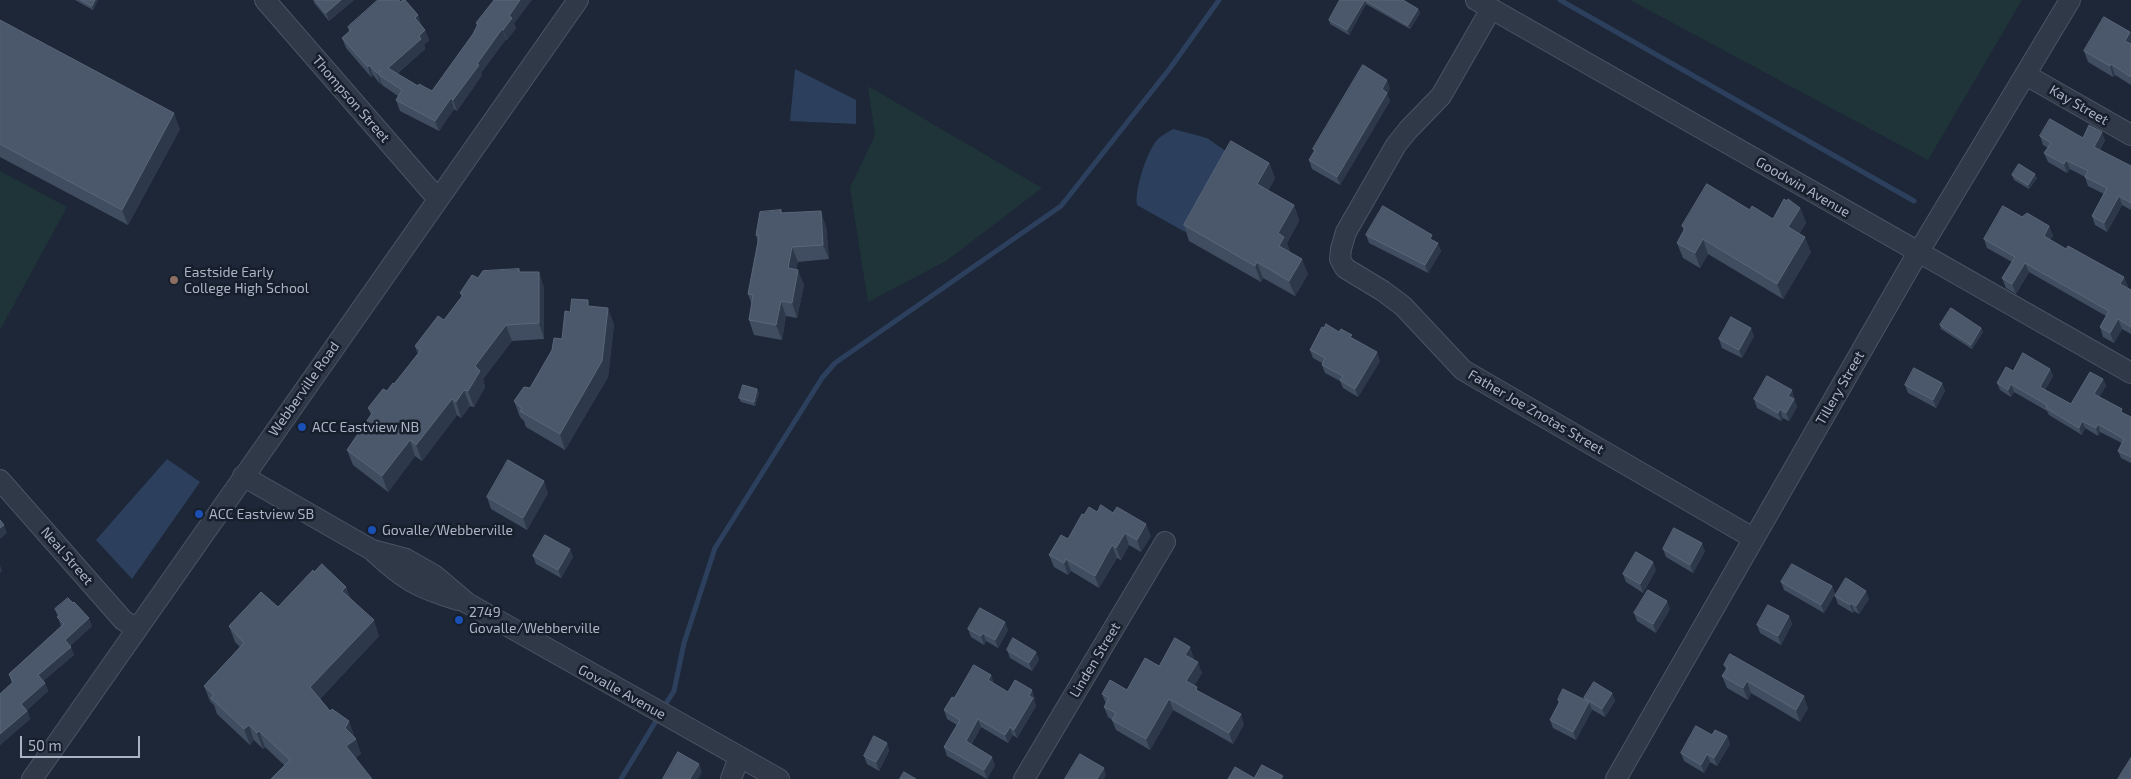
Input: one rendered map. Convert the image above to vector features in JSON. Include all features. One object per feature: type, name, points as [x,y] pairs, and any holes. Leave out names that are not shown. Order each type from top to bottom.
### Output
[{"type":"street","name":"Thompson Street","points":[[265,0],[438,198]]},
{"type":"street","name":"Webberville Road","points":[[32,779],[136,628],[578,0]]},
{"type":"street","name":"Tillery Street","points":[[1616,779],[1918,252],[2070,0]]},
{"type":"street","name":"Goodwin Avenue","points":[[1484,4],[2131,373]]},
{"type":"street","name":"Father Joe Znotas Street","points":[[1484,4],[1442,96],[1408,130],[1396,145],[1346,232],[1340,259],[1345,268],[1383,291],[1403,306],[1463,370],[1753,538]]},
{"type":"street","name":"Kay Street","points":[[2026,75],[2131,135]]},
{"type":"street","name":"Govalle Avenue","points":[[243,476],[372,550],[406,559],[434,575],[467,603],[779,779]]},
{"type":"street","name":"Neal Street","points":[[0,480],[124,620],[136,628]]},
{"type":"street","name":"Linden Street","points":[[1024,779],[1165,542]]},
{"type":"street","points":[[731,779],[739,757]]},
{"type":"green space","points":[[1630,0],[2022,0],[1928,160]]},
{"type":"green space","points":[[868,86],[1042,188],[946,261],[868,302],[850,188],[875,135]]},
{"type":"green space","points":[[0,171],[67,207],[0,330]]},
{"type":"water","points":[[795,69],[856,100],[856,124],[790,121]]},
{"type":"water","points":[[1173,129],[1207,138],[1230,154],[1217,181],[1185,232],[1137,205],[1139,181],[1149,153],[1157,140]]},
{"type":"water","points":[[167,459],[200,482],[132,579],[96,540]]},
{"type":"building","points":[[81,0],[95,0],[92,6]]},
{"type":"building","points":[[315,0],[341,0],[326,13]]},
{"type":"building","points":[[378,0],[399,0],[400,2],[405,0],[418,15],[415,18],[425,30],[419,36],[421,39],[388,68],[418,86],[419,84],[432,91],[473,34],[478,24],[476,23],[494,0],[520,0],[509,16],[512,18],[477,64],[479,65],[453,100],[451,98],[435,121],[396,100],[402,90],[378,74],[381,70],[377,73],[369,65],[368,67],[342,38],[351,30],[348,27]]},
{"type":"building","points":[[1340,0],[1365,0],[1347,30],[1329,20]]},
{"type":"building","points":[[1365,0],[1403,0],[1418,9],[1408,25]]},
{"type":"building","points":[[2104,17],[2130,32],[2125,41],[2131,44],[2131,77],[2111,64],[2110,66],[2084,51]]},
{"type":"building","points":[[0,20],[174,113],[122,210],[0,144]]},
{"type":"building","points":[[1363,65],[1387,80],[1382,89],[1387,93],[1337,177],[1309,160],[1315,150],[1313,149]]},
{"type":"building","points":[[2050,119],[2083,138],[2089,125],[2102,132],[2094,147],[2131,166],[2131,203],[2119,196],[2104,223],[2092,216],[2107,188],[2085,177],[2088,171],[2066,160],[2064,164],[2044,153],[2051,143],[2040,136]]},
{"type":"building","points":[[1231,141],[1269,163],[1257,184],[1294,205],[1278,233],[1284,237],[1279,246],[1302,259],[1289,281],[1257,262],[1255,266],[1184,225]]},
{"type":"building","points":[[2019,164],[2035,174],[2028,185],[2012,175]]},
{"type":"building","points":[[1707,184],[1750,210],[1752,206],[1773,219],[1784,199],[1787,201],[1788,199],[1800,208],[1788,227],[1805,237],[1777,284],[1703,239],[1695,253],[1677,243],[1685,228],[1682,226]]},
{"type":"building","points":[[1383,206],[1432,235],[1430,239],[1438,243],[1425,265],[1366,235]]},
{"type":"building","points":[[2003,206],[2022,217],[2027,213],[2049,226],[2044,236],[2066,249],[2068,246],[2124,277],[2120,284],[2131,290],[2131,327],[2118,319],[2110,333],[2100,327],[2109,311],[2025,263],[2012,284],[2002,278],[2015,257],[1984,239]]},
{"type":"building","points":[[781,210],[781,213],[821,211],[823,245],[792,247],[788,268],[798,270],[792,303],[781,301],[776,325],[749,320],[753,295],[748,294],[759,236],[756,235],[760,212]]},
{"type":"building","points":[[519,269],[519,272],[539,272],[539,323],[506,325],[475,366],[480,371],[468,391],[464,390],[456,402],[452,399],[416,445],[410,440],[382,476],[347,450],[373,412],[368,408],[383,389],[387,391],[394,384],[421,350],[415,346],[438,316],[444,320],[463,295],[460,293],[472,275],[478,278],[483,271]]},
{"type":"building","points":[[572,299],[588,300],[588,306],[608,308],[602,361],[560,434],[520,411],[522,409],[514,401],[524,387],[530,388],[552,350],[554,338],[562,339],[565,311],[570,312]]},
{"type":"building","points":[[1951,308],[1981,328],[1971,345],[1940,325]]},
{"type":"building","points":[[1731,317],[1751,328],[1739,350],[1719,339]]},
{"type":"building","points":[[1326,324],[1339,332],[1341,329],[1352,335],[1350,337],[1377,352],[1355,389],[1340,380],[1343,376],[1322,365],[1325,358],[1310,350],[1322,327],[1324,328]]},
{"type":"building","points":[[2023,353],[2050,369],[2040,387],[2071,404],[2090,372],[2103,379],[2094,394],[2122,409],[2121,412],[2131,417],[2131,457],[2118,451],[2124,439],[2098,424],[2096,428],[2082,421],[2079,428],[2046,408],[2047,405],[2011,384],[2008,390],[1997,383],[2006,367],[2013,371]]},
{"type":"building","points":[[1914,368],[1942,383],[1933,400],[1905,385]]},
{"type":"building","points":[[1767,376],[1792,390],[1788,396],[1794,399],[1786,413],[1780,409],[1778,413],[1754,399]]},
{"type":"building","points":[[743,385],[757,389],[754,402],[739,398]]},
{"type":"building","points":[[508,460],[544,481],[523,518],[487,497]]},
{"type":"building","points":[[1101,505],[1113,513],[1117,507],[1146,524],[1137,540],[1125,533],[1116,548],[1112,545],[1095,576],[1066,559],[1064,563],[1049,555],[1061,535],[1068,539],[1082,514],[1084,515],[1089,507],[1097,512]]},
{"type":"building","points":[[0,520],[4,525],[0,528]]},
{"type":"building","points":[[1674,528],[1702,543],[1690,565],[1663,549]]},
{"type":"building","points":[[545,535],[570,549],[558,570],[533,556]]},
{"type":"building","points":[[1636,552],[1653,562],[1640,584],[1623,574]]},
{"type":"building","points":[[322,564],[346,587],[342,591],[374,620],[310,687],[330,711],[332,709],[349,721],[345,728],[356,739],[346,746],[372,779],[271,779],[290,760],[259,731],[257,733],[249,725],[244,729],[211,698],[214,695],[204,686],[244,643],[229,626],[261,592],[278,607],[313,570],[314,572]]},
{"type":"building","points":[[1792,564],[1832,586],[1821,605],[1781,582]]},
{"type":"building","points":[[1846,578],[1866,591],[1856,606],[1851,603],[1850,605],[1835,596]]},
{"type":"building","points":[[1648,590],[1667,601],[1653,624],[1634,613]]},
{"type":"building","points":[[68,598],[89,618],[65,640],[71,647],[38,675],[45,683],[21,704],[27,711],[0,734],[0,694],[13,682],[9,674],[64,624],[57,617],[60,615],[55,609]]},
{"type":"building","points":[[1768,605],[1789,616],[1778,636],[1757,625]]},
{"type":"building","points":[[980,608],[1005,622],[995,640],[983,633],[981,636],[968,629]]},
{"type":"building","points":[[1013,638],[1036,652],[1029,663],[1007,650]]},
{"type":"building","points":[[1175,638],[1190,647],[1185,655],[1198,662],[1186,681],[1197,687],[1196,690],[1241,714],[1229,733],[1169,699],[1146,739],[1112,720],[1116,713],[1104,707],[1109,698],[1102,694],[1110,680],[1127,690],[1145,658],[1159,666]]},
{"type":"building","points":[[1730,654],[1804,696],[1796,710],[1747,681],[1743,688],[1722,676],[1728,667],[1724,665]]},
{"type":"building","points":[[974,665],[991,675],[988,680],[1008,692],[1015,680],[1032,690],[1029,696],[1033,698],[1014,730],[1010,727],[1005,735],[978,719],[966,741],[992,757],[984,770],[944,747],[960,720],[944,710],[952,697],[954,698]]},
{"type":"building","points":[[1594,682],[1612,693],[1602,709],[1584,698]]},
{"type":"building","points":[[1563,689],[1589,702],[1573,732],[1550,720],[1560,701],[1558,700]]},
{"type":"building","points":[[1696,726],[1712,735],[1715,730],[1727,736],[1714,758],[1707,754],[1701,765],[1681,753]]},
{"type":"building","points":[[874,736],[887,743],[876,762],[864,756]]},
{"type":"building","points":[[678,752],[699,764],[690,779],[663,779]]},
{"type":"building","points":[[1080,754],[1104,768],[1097,779],[1065,779]]},
{"type":"building","points":[[2131,758],[2131,779],[2118,779]]},
{"type":"building","points":[[1262,765],[1283,776],[1281,779],[1228,779],[1235,767],[1254,778]]},
{"type":"building","points":[[904,772],[916,779],[900,779]]},
{"type":"waterway","points":[[663,708],[674,691],[684,643],[715,548],[822,378],[835,363],[1061,206],[1171,67],[1219,0]]},
{"type":"waterway","points":[[1560,0],[1914,201]]},
{"type":"waterway","points":[[621,779],[659,716]]},
{"type":"place","name":"Eastside Early College High School","points":[[174,280]]},
{"type":"place","name":"ACC Eastview NB","points":[[302,427]]},
{"type":"place","name":"ACC Eastview SB","points":[[199,514]]},
{"type":"place","name":"Govalle/Webberville","points":[[372,530]]},
{"type":"place","name":"2749 Govalle/Webberville","points":[[459,620]]}]
